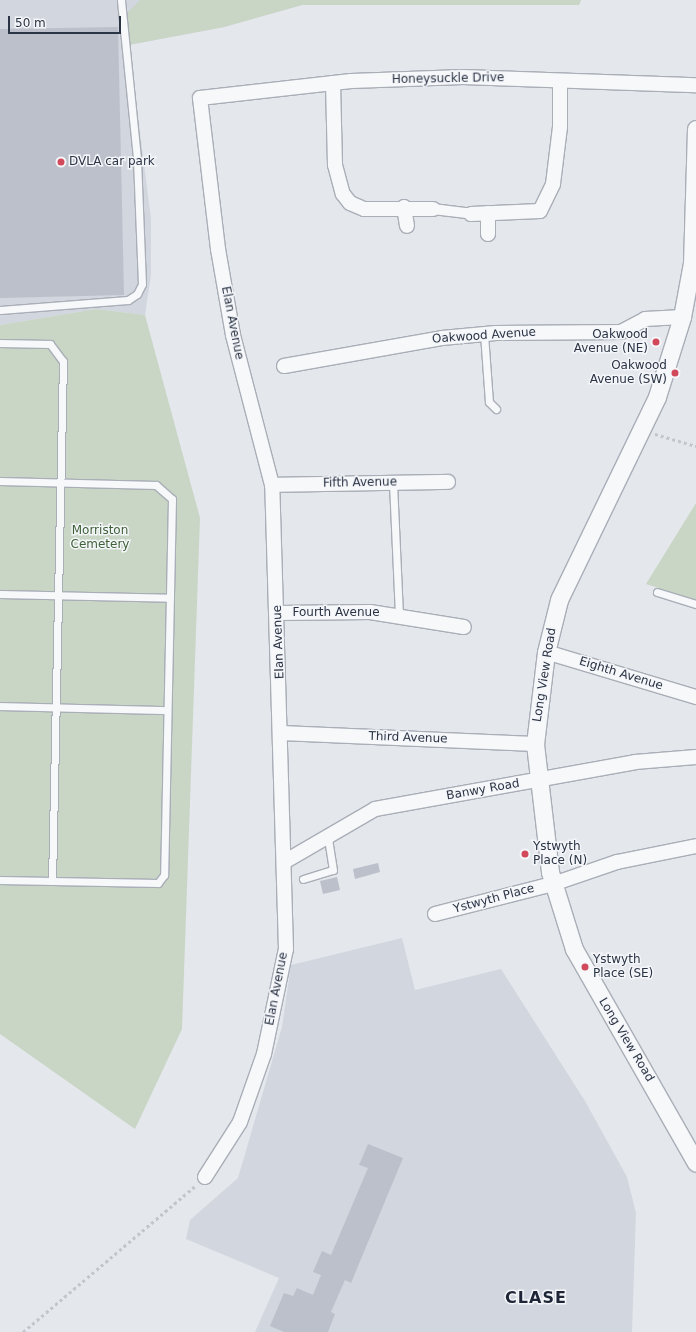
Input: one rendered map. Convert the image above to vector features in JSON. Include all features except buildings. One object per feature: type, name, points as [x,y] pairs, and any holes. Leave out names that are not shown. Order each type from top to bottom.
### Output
[{"type":"street","name":"Honeysuckle Drive","points":[[200,98],[333,84],[463,77],[696,85]]},
{"type":"street","points":[[333,84],[335,165],[343,194],[350,203],[364,209],[404,207],[471,214],[540,211],[548,199],[560,127],[560,81]]},
{"type":"street","name":"Elan Avenue","points":[[200,98],[218,249],[233,335],[272,485],[278,614],[286,949],[264,1054],[240,1122],[205,1177]]},
{"type":"street","name":"Long View Road","points":[[696,129],[692,264],[682,317],[656,397],[559,600],[546,652],[535,744],[553,884],[574,949],[696,1163]]},
{"type":"street","points":[[404,207],[407,226]]},
{"type":"street","points":[[488,213],[488,234]]},
{"type":"street","name":"Oakwood Avenue","points":[[284,366],[394,344],[484,334],[621,332],[646,318],[682,317]]},
{"type":"street","name":"Fifth Avenue","points":[[272,485],[448,482]]},
{"type":"street","name":"Fourth Avenue","points":[[278,614],[370,612],[399,615],[464,628]]},
{"type":"street","name":"Eighth Avenue","points":[[546,652],[696,697]]},
{"type":"street","name":"Third Avenue","points":[[281,733],[535,744]]},
{"type":"street","name":"Banwy Road","points":[[284,862],[375,809],[635,762],[696,757]]},
{"type":"street","name":"Ystwyth Place","points":[[435,914],[553,884],[617,862],[696,846]]},
{"type":"lane","points":[[0,310],[128,300],[137,294],[142,284],[137,158],[121,0]]},
{"type":"lane","points":[[484,334],[489,402],[496,409]]},
{"type":"lane","points":[[0,343],[50,344],[63,361],[52,881]]},
{"type":"lane","points":[[0,481],[156,484],[172,499],[161,879],[158,883],[0,880]]},
{"type":"lane","points":[[393,483],[399,615]]},
{"type":"lane","points":[[658,592],[696,604]]},
{"type":"lane","points":[[0,594],[170,598]]},
{"type":"lane","points":[[0,706],[167,710]]},
{"type":"lane","points":[[303,879],[333,870],[328,837]]},
{"type":"path","points":[[641,430],[696,446]]},
{"type":"path","points":[[24,1332],[205,1177]]},
{"type":"shaded area","name":"DVLA car park","points":[[0,0],[581,0],[579,5],[302,5],[224,27],[129,45],[151,219],[151,275],[145,315],[96,309],[0,325]]},
{"type":"shaded area","points":[[402,938],[415,990],[501,969],[585,1101],[627,1177],[636,1213],[632,1332],[255,1332],[279,1278],[186,1239],[190,1220],[238,1178],[282,1027],[291,965]]},
{"type":"green space","points":[[140,0],[581,0],[579,5],[302,5],[224,27],[128,45],[127,13]]},
{"type":"green space","name":"Morriston Cemetery","points":[[96,309],[145,315],[200,518],[182,1029],[135,1129],[0,1034],[0,325]]},
{"type":"green space","points":[[696,503],[696,600],[646,584]]},
{"type":"place","name":"DVLA car park","points":[[61,162]]},
{"type":"place","name":"Oakwood Avenue (NE)","points":[[656,342]]},
{"type":"place","name":"Oakwood Avenue (SW)","points":[[675,373]]},
{"type":"place","name":"Ystwyth Place (N)","points":[[525,854]]},
{"type":"place","name":"Ystwyth Place (SE)","points":[[585,967]]},
{"type":"district","name":"CLASE","points":[[536,1298]]}]
